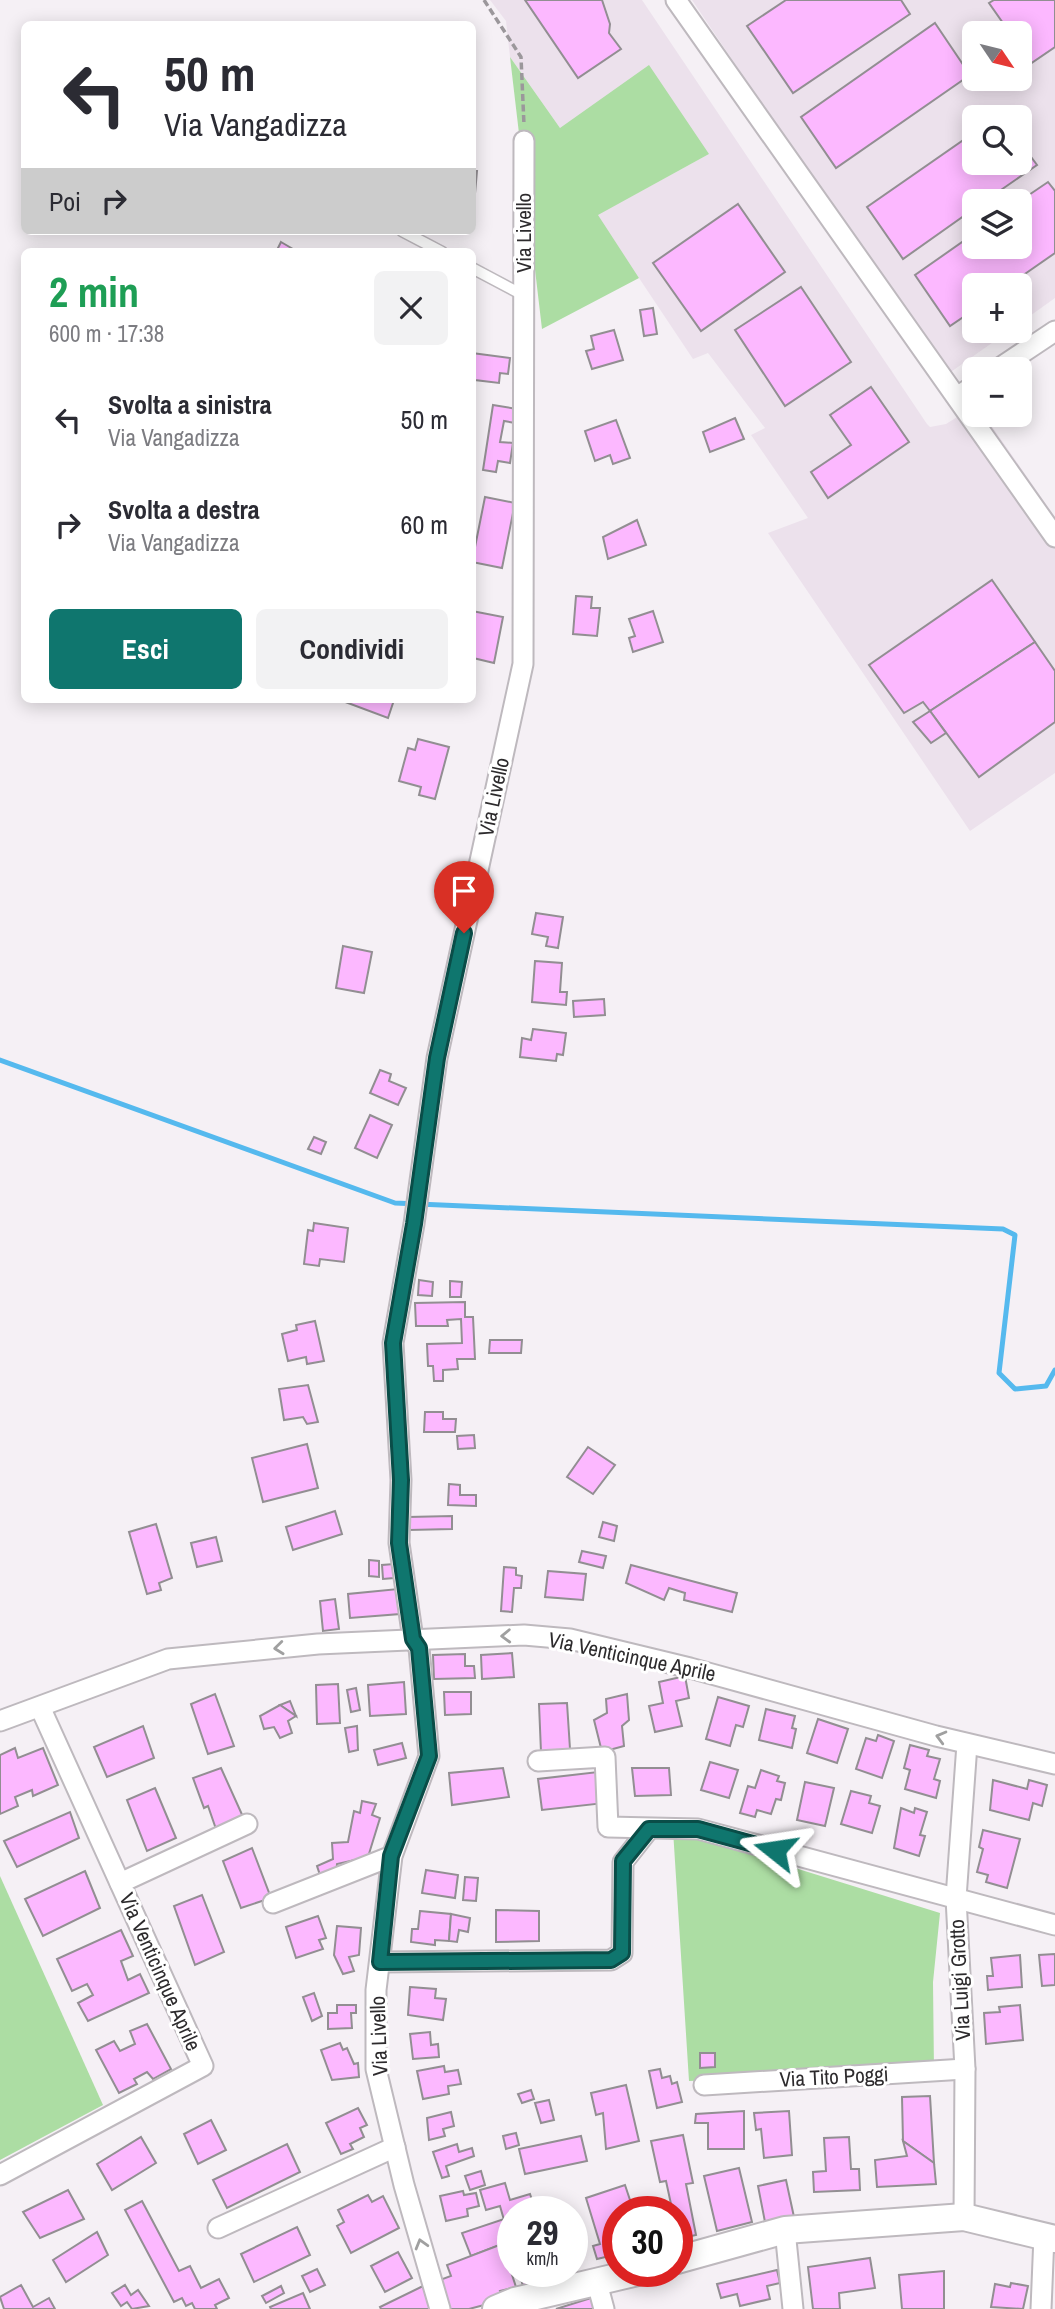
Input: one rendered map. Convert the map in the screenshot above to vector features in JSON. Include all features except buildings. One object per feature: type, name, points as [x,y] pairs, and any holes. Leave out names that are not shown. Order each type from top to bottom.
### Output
[{"type":"street","points":[[676,0],[1055,537]]},
{"type":"street","name":"Via Livello","points":[[440,2309],[376,2069],[380,1962],[391,1856],[429,1756],[419,1648],[413,1639],[399,1543],[401,1480],[393,1343],[414,1224],[437,1058],[523,664],[524,141]]},
{"type":"street","points":[[1016,357],[1055,331]]},
{"type":"street","points":[[957,397],[962,394]]},
{"type":"street","name":"Via Venticinque Aprile","points":[[0,1720],[168,1659],[318,1644],[524,1635],[570,1639],[690,1668],[967,1744],[1055,1764]]},
{"type":"street","name":"Via Venticinque Aprile","points":[[0,2175],[203,2066],[40,1707]]},
{"type":"street","name":"Via Luigi Grotto","points":[[964,2217],[965,2069],[956,1898],[967,1744]]},
{"type":"street","points":[[538,1761],[605,1757],[608,1827],[698,1829],[1055,1925]]},
{"type":"street","points":[[120,1883],[247,1824]]},
{"type":"street","points":[[380,1962],[611,1960],[622,1953],[623,1861],[649,1829]]},
{"type":"street","points":[[273,1903],[391,1856]]},
{"type":"street","name":"Via Tito Poggi","points":[[704,2085],[965,2069]]},
{"type":"street","points":[[218,2228],[395,2147]]},
{"type":"street","points":[[693,2256],[785,2230],[964,2217],[1050,2238],[1041,2309]]},
{"type":"street","points":[[785,2230],[793,2309]]},
{"type":"street","points":[[496,2309],[515,2301],[602,2282]]},
{"type":"street","points":[[597,2283],[604,2309]]},
{"type":"lane","points":[[410,235],[434,248]]},
{"type":"lane","points":[[476,270],[524,295]]},
{"type":"path","points":[[484,0],[521,57],[524,141]]},
{"type":"shaded area","points":[[490,0],[642,0],[927,424],[930,427],[946,424],[962,414],[962,427],[992,427],[1055,517],[1055,773],[970,831],[768,533],[808,518],[751,435],[765,428],[708,353],[693,359],[597,215],[709,154],[560,128],[510,57],[506,21]]},
{"type":"shaded area","points":[[692,0],[1055,0],[1055,298],[1032,314],[1032,273],[962,273],[962,343],[992,343],[972,357],[962,357],[962,364],[945,376]]},
{"type":"green space","points":[[510,57],[560,128],[649,65],[709,154],[598,215],[639,278],[542,329]]},
{"type":"green space","points":[[673,1830],[940,1913],[933,1982],[934,2071],[689,2081]]},
{"type":"green space","points":[[0,1876],[103,2105],[0,2160]]},
{"type":"waterway","points":[[0,1060],[395,1203],[1003,1229],[1015,1235],[999,1373],[1015,1389],[1046,1386],[1055,1370]]},
{"type":"route","points":[[464,933],[437,1058],[414,1224],[393,1343],[401,1480],[399,1543],[413,1639],[419,1648],[429,1756],[391,1856],[380,1962],[611,1960],[622,1953],[623,1861],[636,1841],[649,1829],[698,1829],[775,1850]]}]
